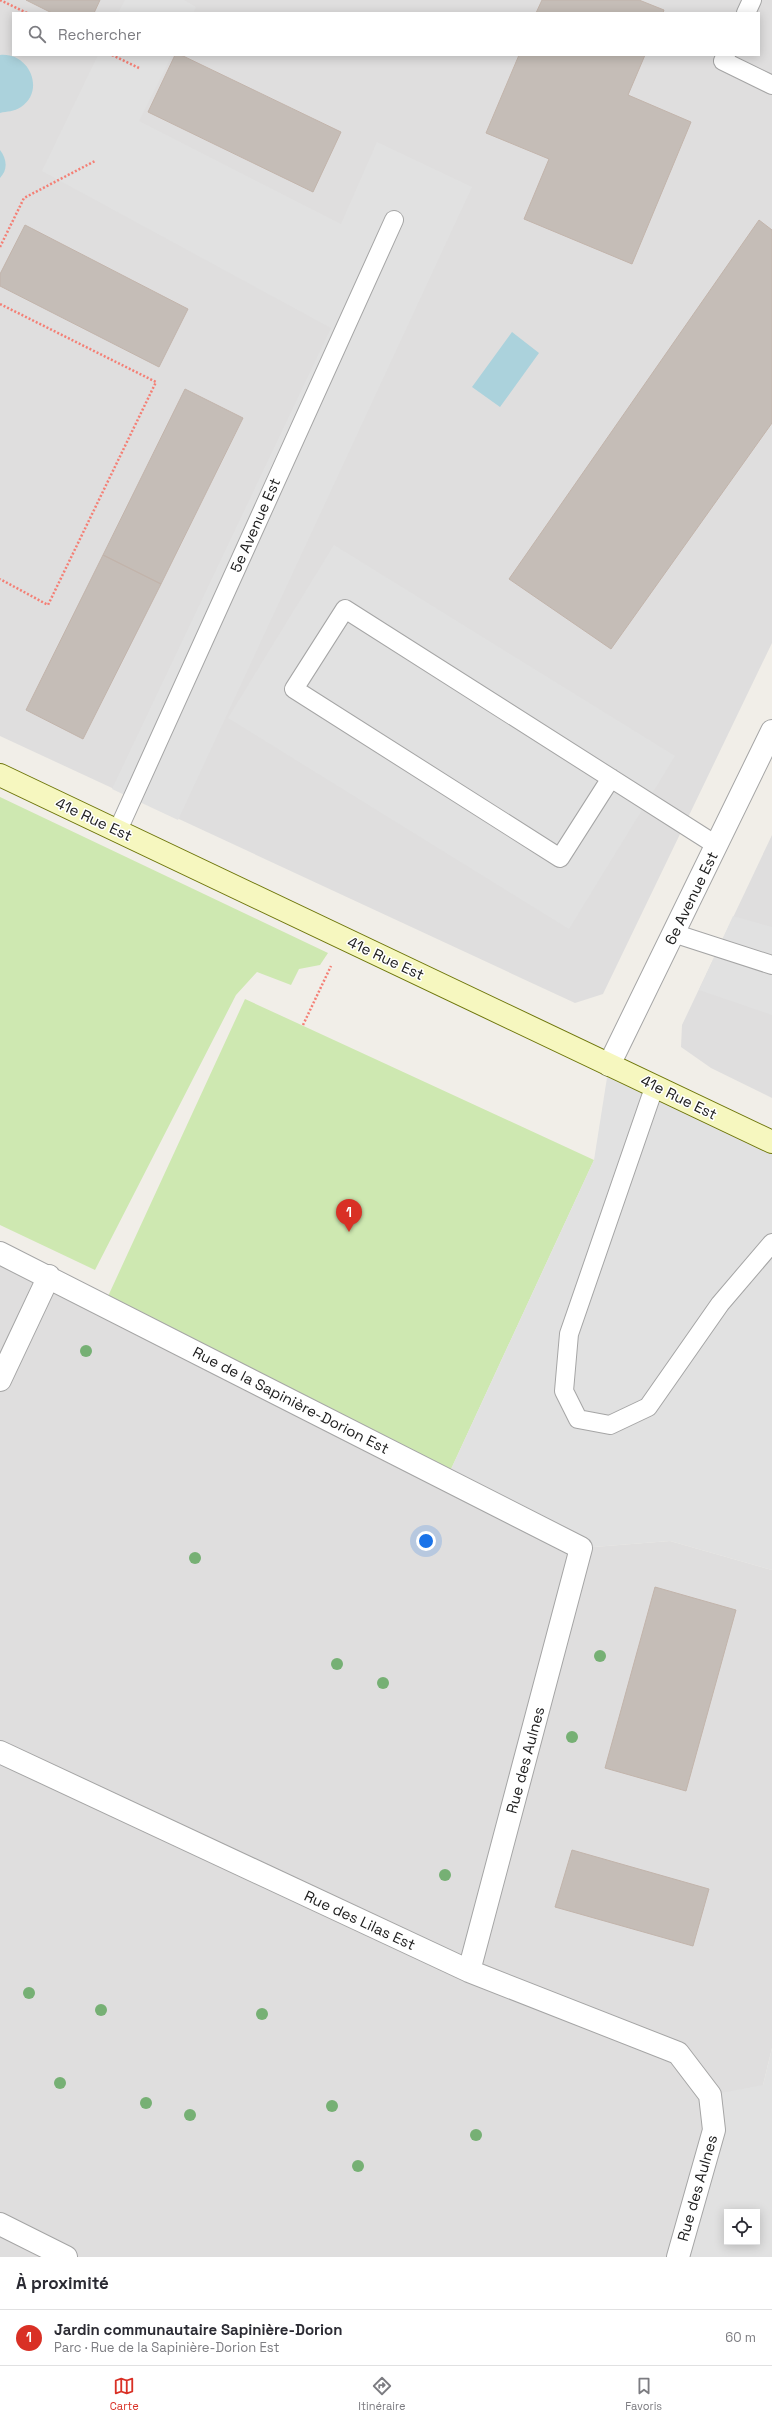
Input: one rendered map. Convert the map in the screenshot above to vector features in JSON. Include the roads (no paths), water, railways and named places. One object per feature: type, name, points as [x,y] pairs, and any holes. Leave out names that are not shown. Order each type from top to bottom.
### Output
[{"type":"street","name":"6e Avenue Est","points":[[609,1064],[772,731]]},
{"type":"street","name":"41e Rue Est","points":[[0,776],[118,830],[343,938],[656,1085],[772,1142]]},
{"type":"street","name":"Rue de la Sapinière-Dorion Est","points":[[0,1253],[48,1276],[581,1548]]},
{"type":"street","points":[[0,1380],[48,1276]]},
{"type":"street","name":"Rue des Aulnes","points":[[469,1971],[581,1548]]},
{"type":"street","name":"Rue des Lilas Est","points":[[0,1752],[469,1971],[678,2053],[710,2095]]},
{"type":"street","name":"Rue des Aulnes","points":[[678,2257],[714,2130],[710,2095]]},
{"type":"street","points":[[0,2224],[66,2257]]},
{"type":"lane","points":[[746,12],[752,0]]},
{"type":"lane","points":[[726,56],[723,61],[772,84]]},
{"type":"lane","name":"5e Avenue Est","points":[[118,830],[394,220]]},
{"type":"lane","points":[[611,778],[560,858],[294,689],[345,609],[611,778],[716,845]]},
{"type":"lane","points":[[673,933],[772,965]]},
{"type":"lane","points":[[656,1085],[569,1334],[564,1391],[578,1419],[610,1425],[648,1407],[720,1304],[772,1243]]},
{"type":"water","points":[[0,55],[19,59],[31,74],[33,82],[32,91],[28,100],[21,107],[13,111],[0,113]]},
{"type":"water","points":[[0,150],[6,164],[3,175],[0,178]]},
{"type":"water","points":[[512,332],[539,353],[500,407],[472,387]]},
{"type":"place","name":"Jardin communautaire Sapinière-Dorion","points":[[349,1232]]}]
